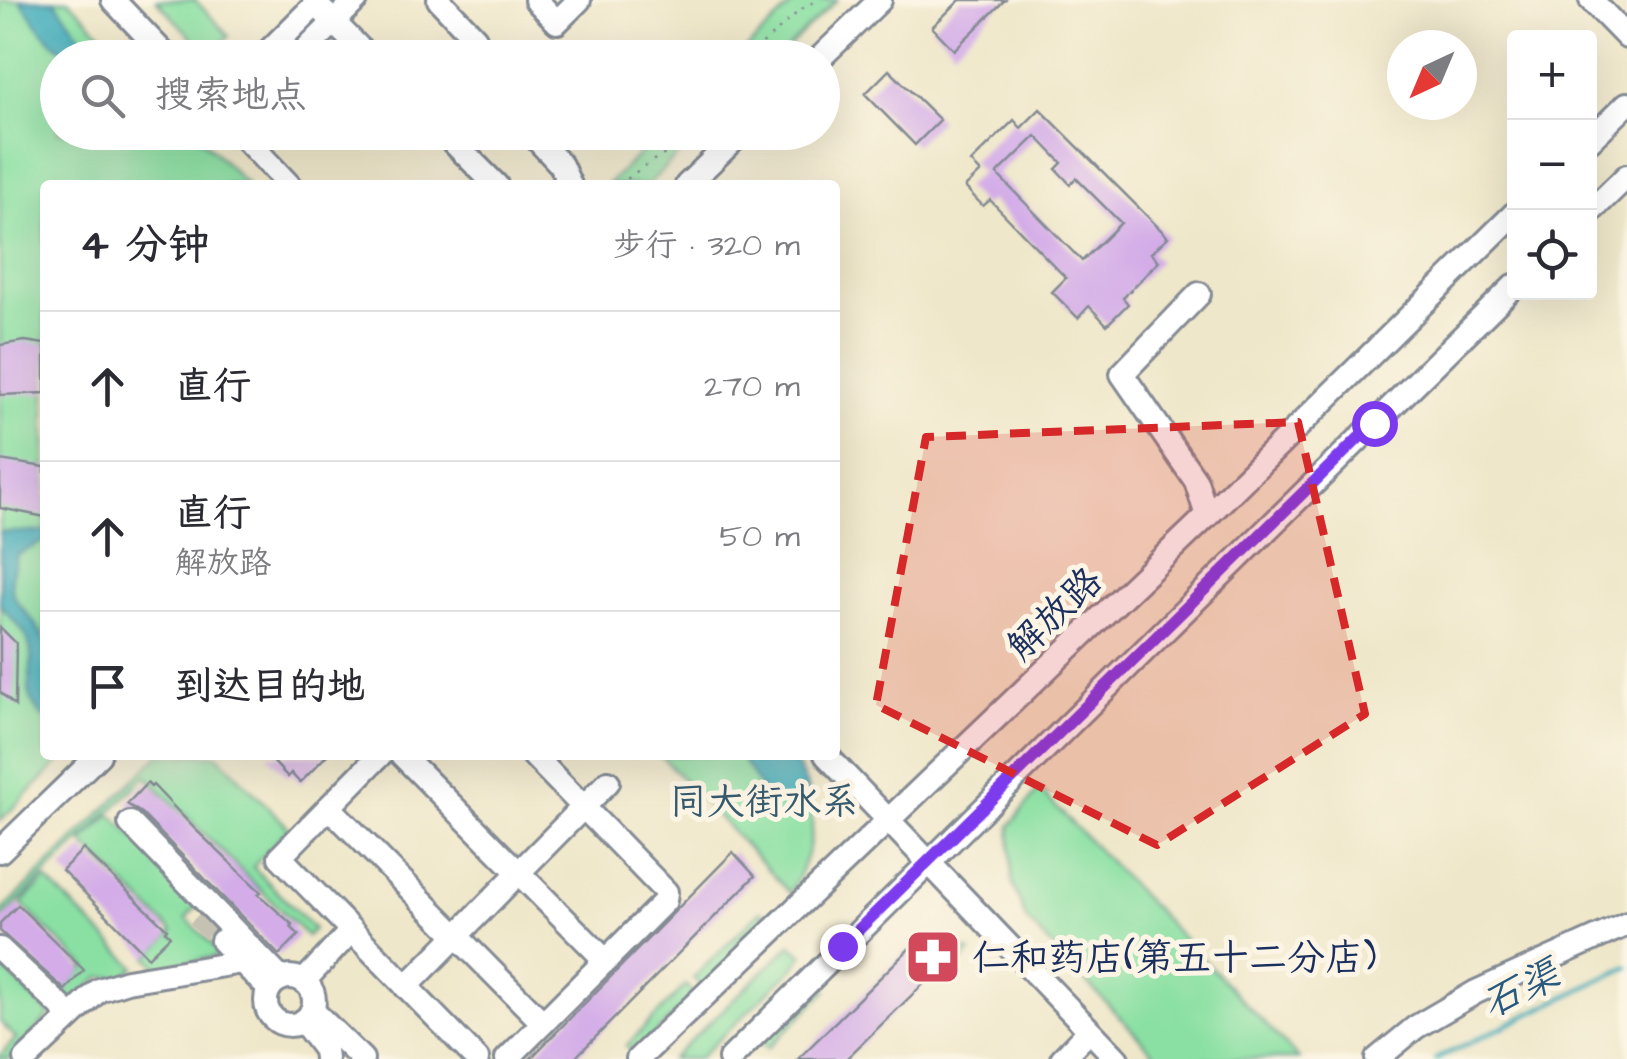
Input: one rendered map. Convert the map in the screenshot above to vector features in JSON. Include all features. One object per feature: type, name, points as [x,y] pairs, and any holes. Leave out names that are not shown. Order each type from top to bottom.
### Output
[{"type":"street","points":[[113,0],[151,40]]},
{"type":"street","points":[[316,40],[356,0]]},
{"type":"street","points":[[438,0],[475,40]]},
{"type":"street","points":[[536,0],[557,22],[579,0]]},
{"type":"street","points":[[839,40],[880,0]]},
{"type":"street","points":[[1592,0],[1627,37]]},
{"type":"street","points":[[279,40],[316,1],[352,40]]},
{"type":"street","points":[[1597,133],[1627,104]]},
{"type":"street","points":[[257,150],[284,180]]},
{"type":"street","points":[[461,150],[491,180]]},
{"type":"street","points":[[547,150],[561,165],[568,180]]},
{"type":"street","points":[[692,180],[723,150]]},
{"type":"street","points":[[1592,210],[1627,176]]},
{"type":"street","name":"解放路","points":[[638,1059],[1207,516],[1507,221]]},
{"type":"street","points":[[730,1059],[1507,293]]},
{"type":"street","points":[[1199,294],[1122,374],[1196,481],[1207,516]]},
{"type":"street","points":[[0,851],[94,760]]},
{"type":"street","points":[[375,760],[280,857],[478,1059]]},
{"type":"street","points":[[407,760],[606,960]]},
{"type":"street","points":[[506,1059],[665,901],[666,892],[538,760]]},
{"type":"street","points":[[831,760],[1118,1059]]},
{"type":"street","points":[[406,987],[608,782]]},
{"type":"street","points":[[328,808],[544,1023]]},
{"type":"street","points":[[130,823],[285,983]]},
{"type":"street","points":[[1377,1059],[1416,1027],[1476,992],[1627,924]]},
{"type":"street","points":[[308,1015],[288,1024],[275,1018],[267,1005],[285,983],[351,932]]},
{"type":"street","points":[[222,941],[242,962],[313,994],[308,1015],[326,1059]]},
{"type":"street","points":[[0,948],[70,1015]]},
{"type":"street","points":[[26,1059],[99,990],[127,981],[242,962]]},
{"type":"street","points":[[308,1015],[362,1059]]},
{"type":"street","points":[[1062,1059],[1089,1031]]},
{"type":"path","points":[[767,40],[800,10],[818,0]]},
{"type":"path","points":[[626,180],[674,150]]},
{"type":"highlighted area","points":[[1298,422],[1365,714],[1157,845],[876,705],[926,437]]},
{"type":"green space","points":[[0,0],[69,0],[108,40],[40,40],[40,150],[213,150],[242,180],[40,180],[40,760],[62,760],[0,821]]},
{"type":"green space","points":[[156,0],[195,0],[229,36],[225,40],[195,40]]},
{"type":"green space","points":[[797,0],[837,0],[796,40],[756,40]]},
{"type":"green space","points":[[643,150],[683,150],[652,180],[612,180]]},
{"type":"green space","points":[[154,760],[222,760],[289,828],[253,867],[314,929],[307,936],[146,776],[0,920],[0,913]]},
{"type":"green space","name":"同大街水系","points":[[665,760],[793,760],[807,792],[812,824],[806,857],[790,893]]},
{"type":"green space","points":[[1039,789],[1299,1059],[1160,1059],[1026,919],[1012,881],[1010,826]]},
{"type":"green space","points":[[111,814],[199,904],[186,918],[222,955],[159,969],[148,957],[173,932],[82,842]]},
{"type":"green space","points":[[46,879],[135,967],[124,977],[100,977],[73,1001],[62,992],[86,967],[21,904]]},
{"type":"green space","points":[[761,911],[771,920],[702,987],[693,978]]},
{"type":"green space","points":[[933,937],[971,952],[955,969],[920,938]]},
{"type":"green space","points":[[791,945],[803,955],[793,969],[698,1059],[671,1059]]},
{"type":"green space","points":[[0,965],[50,1015],[8,1059],[0,1056],[16,1038],[0,1022]]},
{"type":"green space","points":[[820,983],[827,990],[768,1048],[759,1040]]},
{"type":"green space","points":[[686,985],[695,995],[634,1054],[626,1046]]},
{"type":"water","points":[[20,0],[54,0],[85,40],[50,40]]},
{"type":"water","points":[[0,532],[40,532],[40,544],[17,555],[12,586],[18,603],[40,633],[40,713],[29,690],[28,640],[0,603]]},
{"type":"water","points":[[742,760],[795,762],[812,807],[782,804],[760,788]]},
{"type":"building","points":[[960,0],[1005,0],[954,50],[932,27]]},
{"type":"building","points":[[889,70],[940,120],[915,145],[865,94]]},
{"type":"building","points":[[1040,109],[1168,237],[1151,253],[1159,261],[1123,298],[1128,304],[1107,325],[1089,306],[1078,318],[1052,292],[1066,278],[990,200],[983,206],[965,187],[981,172],[971,162],[1014,120],[1021,128]],"holes":[[[1036,136],[1062,163],[1056,169],[1070,184],[1076,178],[1121,223],[1082,261],[997,174]]]},
{"type":"building","points":[[40,343],[40,393],[0,395],[0,345]]},
{"type":"building","points":[[0,460],[40,466],[40,516],[0,508]]},
{"type":"building","points":[[0,627],[16,643],[15,706],[0,692]]},
{"type":"building","points":[[272,760],[322,760],[300,783],[291,773],[288,777]]},
{"type":"building","points":[[147,783],[293,925],[299,935],[279,955],[141,813],[127,804]]},
{"type":"building","points":[[83,849],[167,929],[170,936],[148,957],[62,870]]},
{"type":"building","points":[[733,852],[755,876],[574,1059],[530,1059]]},
{"type":"building","points":[[18,905],[84,970],[65,990],[0,931],[0,923]]},
{"type":"building","points":[[920,938],[948,960],[846,1059],[798,1059]]},
{"type":"waterway","name":"石渠","points":[[1436,1059],[1627,967]]},
{"type":"tunnel","points":[[197,916],[222,941]]},
{"type":"place","name":"仁和药店(第五十二分店)","points":[[933,957]]},
{"type":"route","points":[[842,946],[1374,423]]}]
